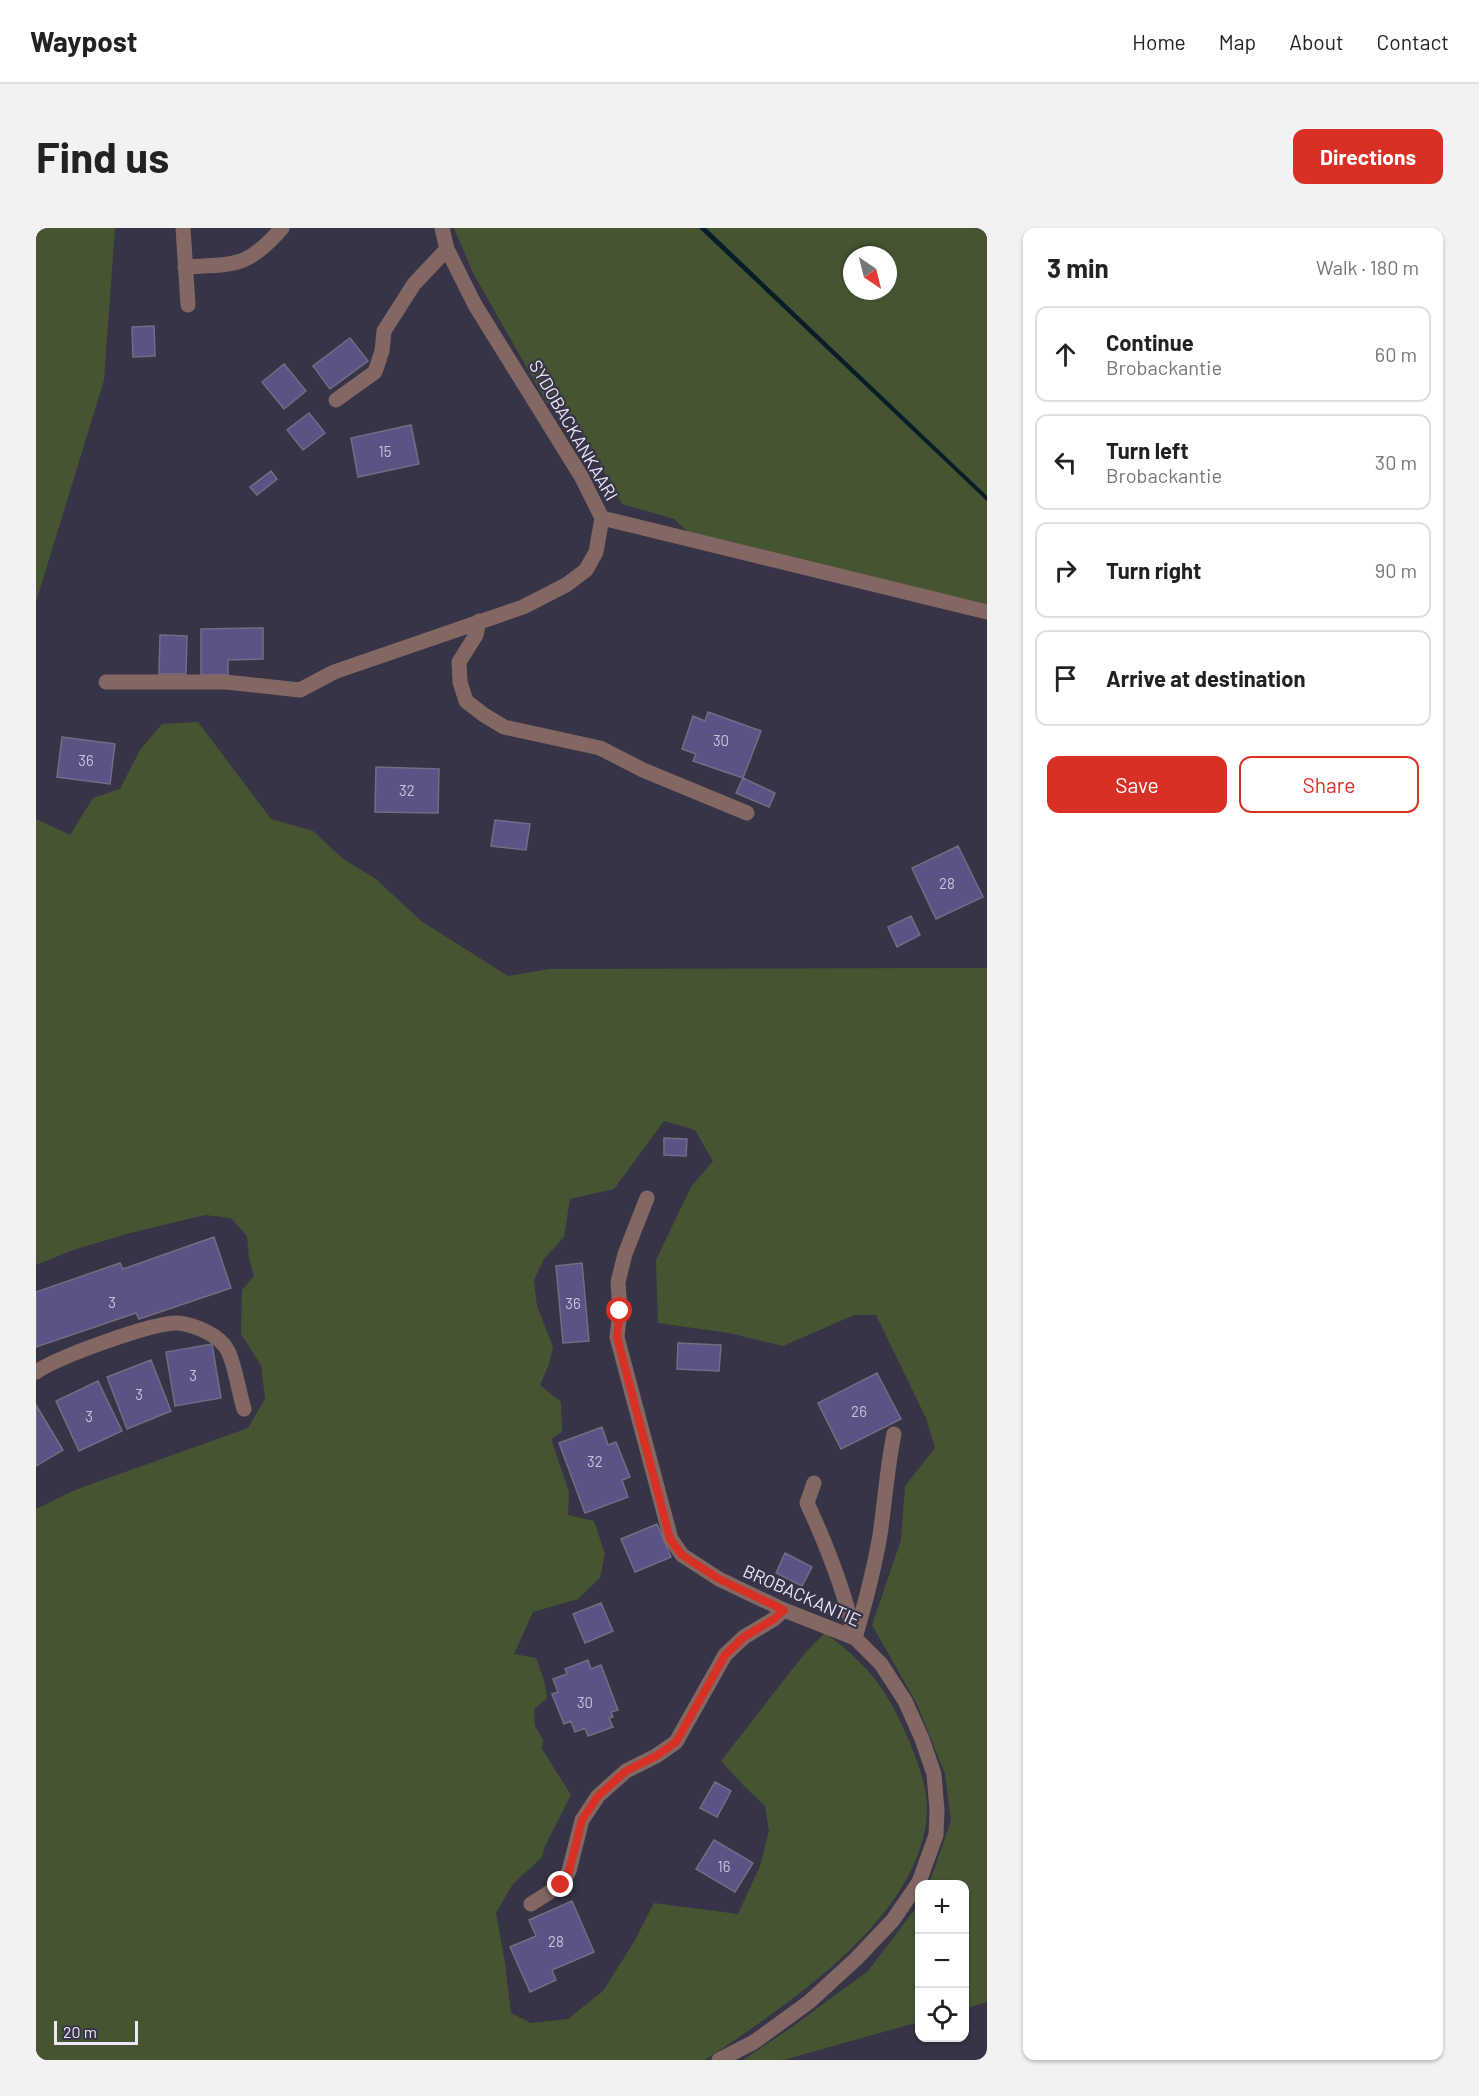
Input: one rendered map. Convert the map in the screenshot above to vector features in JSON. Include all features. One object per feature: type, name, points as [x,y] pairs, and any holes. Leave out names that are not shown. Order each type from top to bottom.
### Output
[{"type":"street","points":[[183,228],[188,305]]},
{"type":"street","points":[[185,267],[236,264],[255,256],[282,228]]},
{"type":"street","name":"SYDOBACKANKAARI","points":[[106,682],[226,682],[300,690],[334,672],[523,607],[566,585],[586,570],[596,552],[602,518],[581,476],[476,305],[447,249],[442,228]]},
{"type":"street","points":[[336,400],[375,372],[382,351],[384,331],[414,284],[447,249]]},
{"type":"street","points":[[602,518],[987,612]]},
{"type":"street","points":[[479,621],[476,635],[459,662],[460,682],[466,700],[484,715],[504,727],[600,748],[644,770],[747,813]]},
{"type":"street","name":"BROBACKANTIE","points":[[647,1198],[624,1254],[618,1281],[620,1311],[617,1337],[670,1539],[682,1555],[719,1579],[784,1610],[855,1638],[881,1664],[905,1701],[934,1774],[937,1810],[936,1835],[919,1882],[893,1920],[856,1959],[800,2008],[754,2042],[719,2060]]},
{"type":"street","points":[[36,1372],[71,1355],[152,1327],[177,1323],[195,1327],[213,1336],[228,1350],[243,1409]]},
{"type":"street","points":[[855,1638],[868,1595],[880,1535],[888,1460],[894,1434]]},
{"type":"street","points":[[814,1483],[807,1503],[836,1570],[848,1606],[855,1638]]},
{"type":"street","points":[[531,1904],[561,1885],[569,1871],[582,1820],[598,1796],[626,1771],[656,1756],[676,1742],[725,1655],[744,1637],[774,1619],[784,1610]]},
{"type":"green space","points":[[36,228],[115,228],[104,380],[36,602]]},
{"type":"green space","points":[[454,228],[699,228],[987,501],[987,607],[689,533],[674,519],[622,504],[573,417],[562,409],[547,403],[473,273]]},
{"type":"green space","points":[[706,228],[987,228],[987,496]]},
{"type":"green space","points":[[198,722],[271,819],[313,831],[343,859],[376,879],[421,921],[508,976],[549,969],[987,968],[987,2002],[969,2008],[969,1880],[930,1880],[951,1821],[945,1774],[917,1704],[872,1625],[901,1540],[905,1486],[935,1448],[926,1418],[876,1315],[854,1315],[783,1346],[729,1333],[658,1323],[656,1260],[691,1187],[713,1161],[695,1130],[664,1121],[614,1189],[570,1199],[564,1237],[544,1259],[534,1280],[537,1306],[553,1347],[540,1385],[561,1402],[562,1432],[551,1439],[569,1492],[568,1515],[594,1521],[605,1554],[600,1578],[578,1599],[533,1612],[514,1654],[536,1658],[544,1680],[547,1698],[534,1709],[535,1726],[543,1740],[542,1749],[571,1795],[545,1846],[542,1857],[513,1884],[496,1913],[511,2013],[531,2023],[568,2019],[603,1991],[634,1942],[654,1903],[738,1914],[760,1866],[769,1831],[765,1806],[721,1761],[805,1653],[825,1633],[855,1657],[886,1694],[902,1725],[919,1767],[927,1809],[920,1848],[903,1886],[877,1921],[845,1955],[773,2013],[705,2060],[36,2060],[36,1509],[75,1490],[248,1428],[265,1399],[261,1365],[241,1334],[242,1290],[254,1276],[249,1258],[247,1236],[231,1218],[205,1215],[130,1233],[73,1250],[36,1265],[36,819],[70,835],[93,798],[120,789],[140,750],[162,724]]},
{"type":"green space","points":[[915,1909],[915,2023],[783,2060],[743,2060],[792,2027],[868,1971]]},
{"type":"water","points":[[699,228],[706,228],[987,496],[987,501]]},
{"type":"building","points":[[154,326],[155,356],[133,357],[132,327]]},
{"type":"building","points":[[350,338],[368,361],[330,389],[313,366]]},
{"type":"building","points":[[284,364],[306,391],[284,409],[262,382]]},
{"type":"building","points":[[309,413],[325,433],[303,450],[287,430]]},
{"type":"building","points":[[411,425],[419,464],[358,477],[351,438]]},
{"type":"building","points":[[271,471],[277,479],[257,495],[250,487]]},
{"type":"building","points":[[263,628],[263,659],[228,660],[228,675],[201,675],[201,629]]},
{"type":"building","points":[[160,635],[187,636],[186,674],[159,674]]},
{"type":"building","points":[[708,712],[761,731],[743,778],[693,761],[696,754],[682,749],[693,716],[705,721]]},
{"type":"building","points":[[62,737],[115,744],[110,784],[57,777]]},
{"type":"building","points":[[376,767],[439,769],[438,813],[375,812]]},
{"type":"building","points":[[743,778],[775,793],[769,807],[736,793]]},
{"type":"building","points":[[495,820],[530,824],[526,850],[491,846]]},
{"type":"building","points":[[958,846],[983,897],[936,919],[912,868]]},
{"type":"building","points":[[911,916],[920,935],[897,947],[888,927]]},
{"type":"building","points":[[664,1138],[687,1139],[686,1156],[664,1155]]},
{"type":"building","points":[[214,1237],[231,1288],[139,1319],[136,1313],[36,1347],[36,1292],[120,1263],[123,1269]]},
{"type":"building","points":[[582,1263],[589,1341],[563,1343],[556,1266]]},
{"type":"building","points":[[678,1343],[721,1345],[719,1371],[677,1369]]},
{"type":"building","points":[[212,1344],[221,1398],[175,1406],[166,1352]]},
{"type":"building","points":[[151,1360],[171,1411],[127,1429],[107,1377]]},
{"type":"building","points":[[877,1373],[901,1419],[841,1449],[818,1403]]},
{"type":"building","points":[[98,1381],[122,1431],[79,1451],[56,1401]]},
{"type":"building","points":[[36,1405],[63,1450],[36,1466]]},
{"type":"building","points":[[602,1427],[608,1445],[616,1442],[630,1477],[622,1480],[628,1497],[585,1513],[559,1443]]},
{"type":"building","points":[[657,1524],[671,1557],[635,1572],[621,1539]]},
{"type":"building","points":[[785,1553],[812,1567],[802,1586],[776,1573]]},
{"type":"building","points":[[601,1603],[613,1631],[585,1643],[573,1614]]},
{"type":"building","points":[[588,1660],[591,1669],[601,1665],[618,1710],[611,1712],[613,1717],[609,1718],[613,1727],[588,1736],[585,1728],[575,1732],[571,1721],[564,1724],[552,1694],[558,1692],[553,1679],[567,1674],[565,1669]]},
{"type":"building","points":[[715,1782],[731,1791],[717,1817],[700,1808]]},
{"type":"building","points":[[714,1840],[753,1863],[735,1892],[696,1869]]},
{"type":"building","points":[[572,1901],[594,1952],[552,1970],[556,1980],[530,1992],[510,1947],[536,1936],[529,1920]]},
{"type":"route","points":[[561,1885],[569,1871],[582,1820],[598,1796],[626,1771],[656,1756],[676,1742],[713,1672],[725,1655],[744,1637],[774,1619],[784,1610],[719,1579],[682,1555],[670,1539],[617,1337],[620,1311]]}]
